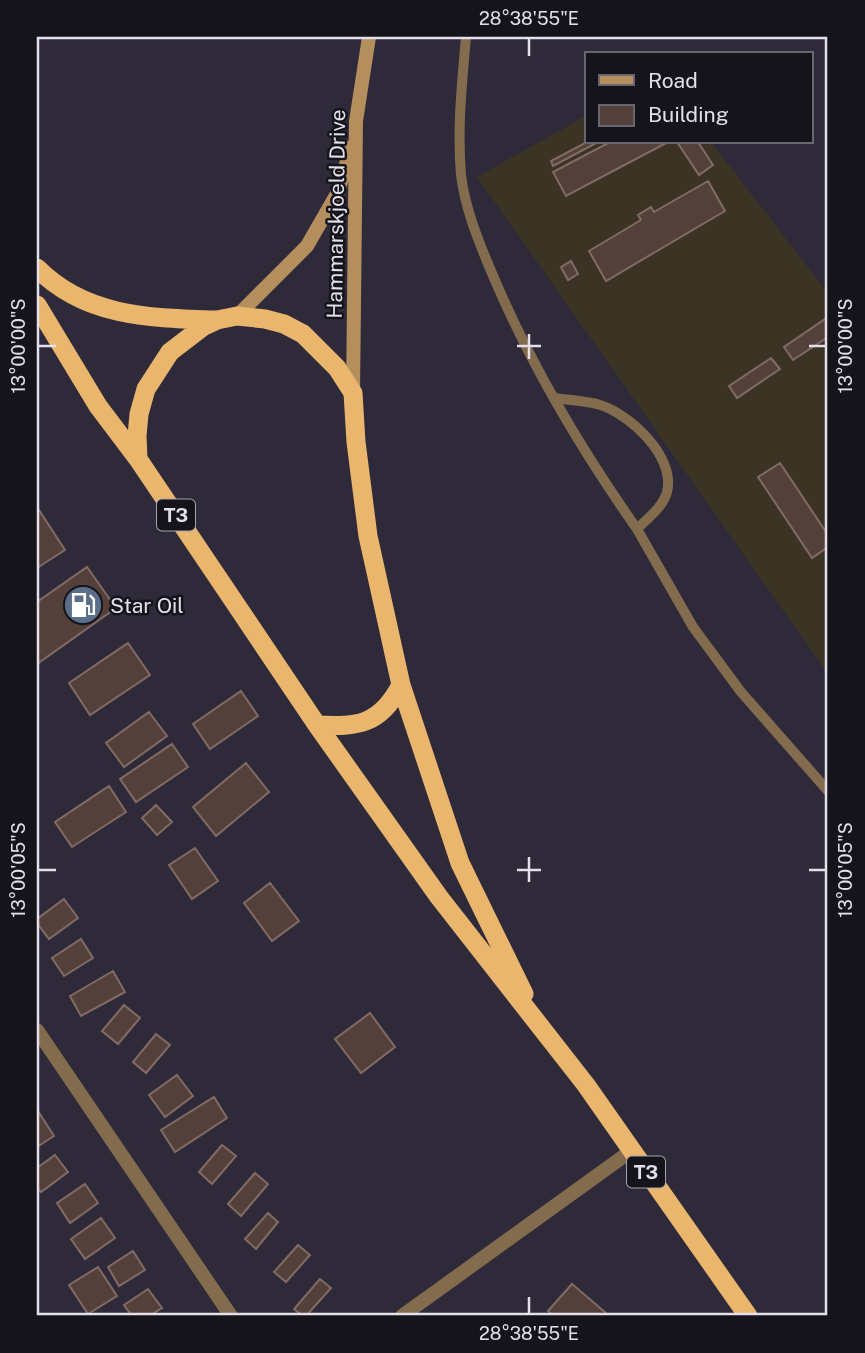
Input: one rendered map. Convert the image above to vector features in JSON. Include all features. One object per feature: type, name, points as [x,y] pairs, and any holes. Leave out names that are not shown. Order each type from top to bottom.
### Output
[{"type":"highway","name":"T3","points":[[37,268],[47,279],[80,300],[107,310],[141,317],[217,320],[237,316],[265,318],[284,324],[303,334],[337,368],[353,393],[368,536],[401,685],[460,863],[542,1029]]},
{"type":"highway","name":"T3","points":[[37,305],[98,406],[138,459],[317,724],[439,897],[586,1085],[748,1316]]},
{"type":"highway","name":"T3","points":[[138,459],[139,414],[146,388],[165,358],[180,343],[217,320]]},
{"type":"highway","points":[[317,724],[351,725],[369,722],[393,700],[401,685]]},
{"type":"main road","name":"Hammarskjoeld Drive","points":[[353,393],[356,121],[369,37]]},
{"type":"main road","points":[[237,316],[307,246],[321,224],[338,192],[356,121]]},
{"type":"street","points":[[37,1030],[231,1316]]},
{"type":"street","points":[[402,1316],[631,1151]]},
{"type":"lane","points":[[466,37],[460,129],[461,176],[472,224],[523,341],[554,398],[637,529],[701,638],[741,692],[828,791]]},
{"type":"lane","points":[[554,398],[598,404],[623,416],[644,433],[662,459],[668,479],[667,494],[637,529]]},
{"type":"shaded area","points":[[585,116],[585,144],[713,144],[828,293],[828,674],[477,177]]},
{"type":"building","points":[[585,143],[594,144],[553,166],[551,161]]},
{"type":"building","points":[[606,144],[664,144],[566,196],[553,172]]},
{"type":"building","points":[[678,144],[699,144],[713,165],[699,175]]},
{"type":"building","points":[[708,181],[725,211],[606,281],[589,251],[641,220],[638,215],[651,207],[654,212]]},
{"type":"building","points":[[571,261],[578,274],[568,280],[561,267]]},
{"type":"building","points":[[828,317],[828,337],[793,360],[784,347]]},
{"type":"building","points":[[771,358],[780,369],[737,398],[729,386]]},
{"type":"building","points":[[780,463],[828,535],[828,547],[812,558],[758,477]]},
{"type":"building","points":[[37,507],[65,550],[37,568]]},
{"type":"building","points":[[87,567],[116,608],[37,664],[37,602]]},
{"type":"building","points":[[128,643],[150,675],[90,715],[69,683]]},
{"type":"building","points":[[241,691],[258,716],[210,749],[193,724]]},
{"type":"building","points":[[149,712],[167,736],[124,767],[106,743]]},
{"type":"building","points":[[172,744],[188,767],[136,802],[120,779]]},
{"type":"building","points":[[246,763],[269,792],[216,836],[193,807]]},
{"type":"building","points":[[109,786],[126,812],[72,847],[55,822]]},
{"type":"building","points":[[156,805],[172,822],[157,835],[142,818]]},
{"type":"building","points":[[195,848],[218,881],[192,899],[169,865]]},
{"type":"building","points":[[270,883],[299,921],[272,941],[244,903]]},
{"type":"building","points":[[64,899],[78,918],[49,939],[37,919]]},
{"type":"building","points":[[81,939],[93,958],[64,976],[52,958]]},
{"type":"building","points":[[113,971],[125,992],[81,1016],[70,996]]},
{"type":"building","points":[[124,1005],[140,1018],[118,1044],[102,1031]]},
{"type":"building","points":[[370,1013],[395,1047],[361,1073],[335,1039]]},
{"type":"building","points":[[156,1034],[170,1045],[146,1073],[133,1062]]},
{"type":"building","points":[[177,1075],[193,1096],[165,1117],[149,1095]]},
{"type":"building","points":[[214,1097],[227,1118],[175,1152],[161,1130]]},
{"type":"building","points":[[37,1112],[54,1136],[37,1147]]},
{"type":"building","points":[[222,1145],[236,1156],[212,1184],[199,1172]]},
{"type":"building","points":[[55,1155],[68,1172],[41,1192],[37,1187],[37,1168]]},
{"type":"building","points":[[255,1173],[268,1184],[241,1216],[228,1204]]},
{"type":"building","points":[[85,1184],[98,1203],[70,1223],[57,1203]]},
{"type":"building","points":[[268,1213],[278,1222],[256,1249],[245,1239]]},
{"type":"building","points":[[101,1218],[115,1238],[85,1259],[71,1239]]},
{"type":"building","points":[[298,1245],[310,1255],[286,1282],[274,1272]]},
{"type":"building","points":[[133,1251],[145,1270],[119,1286],[108,1267]]},
{"type":"building","points":[[98,1267],[117,1296],[88,1314],[69,1285]]},
{"type":"building","points":[[320,1279],[331,1288],[306,1316],[303,1316],[294,1309]]},
{"type":"building","points":[[572,1284],[606,1313],[603,1316],[554,1316],[548,1311]]},
{"type":"building","points":[[148,1289],[162,1308],[149,1316],[132,1316],[124,1305]]},
{"type":"place","name":"Star Oil","points":[[83,605]]}]
